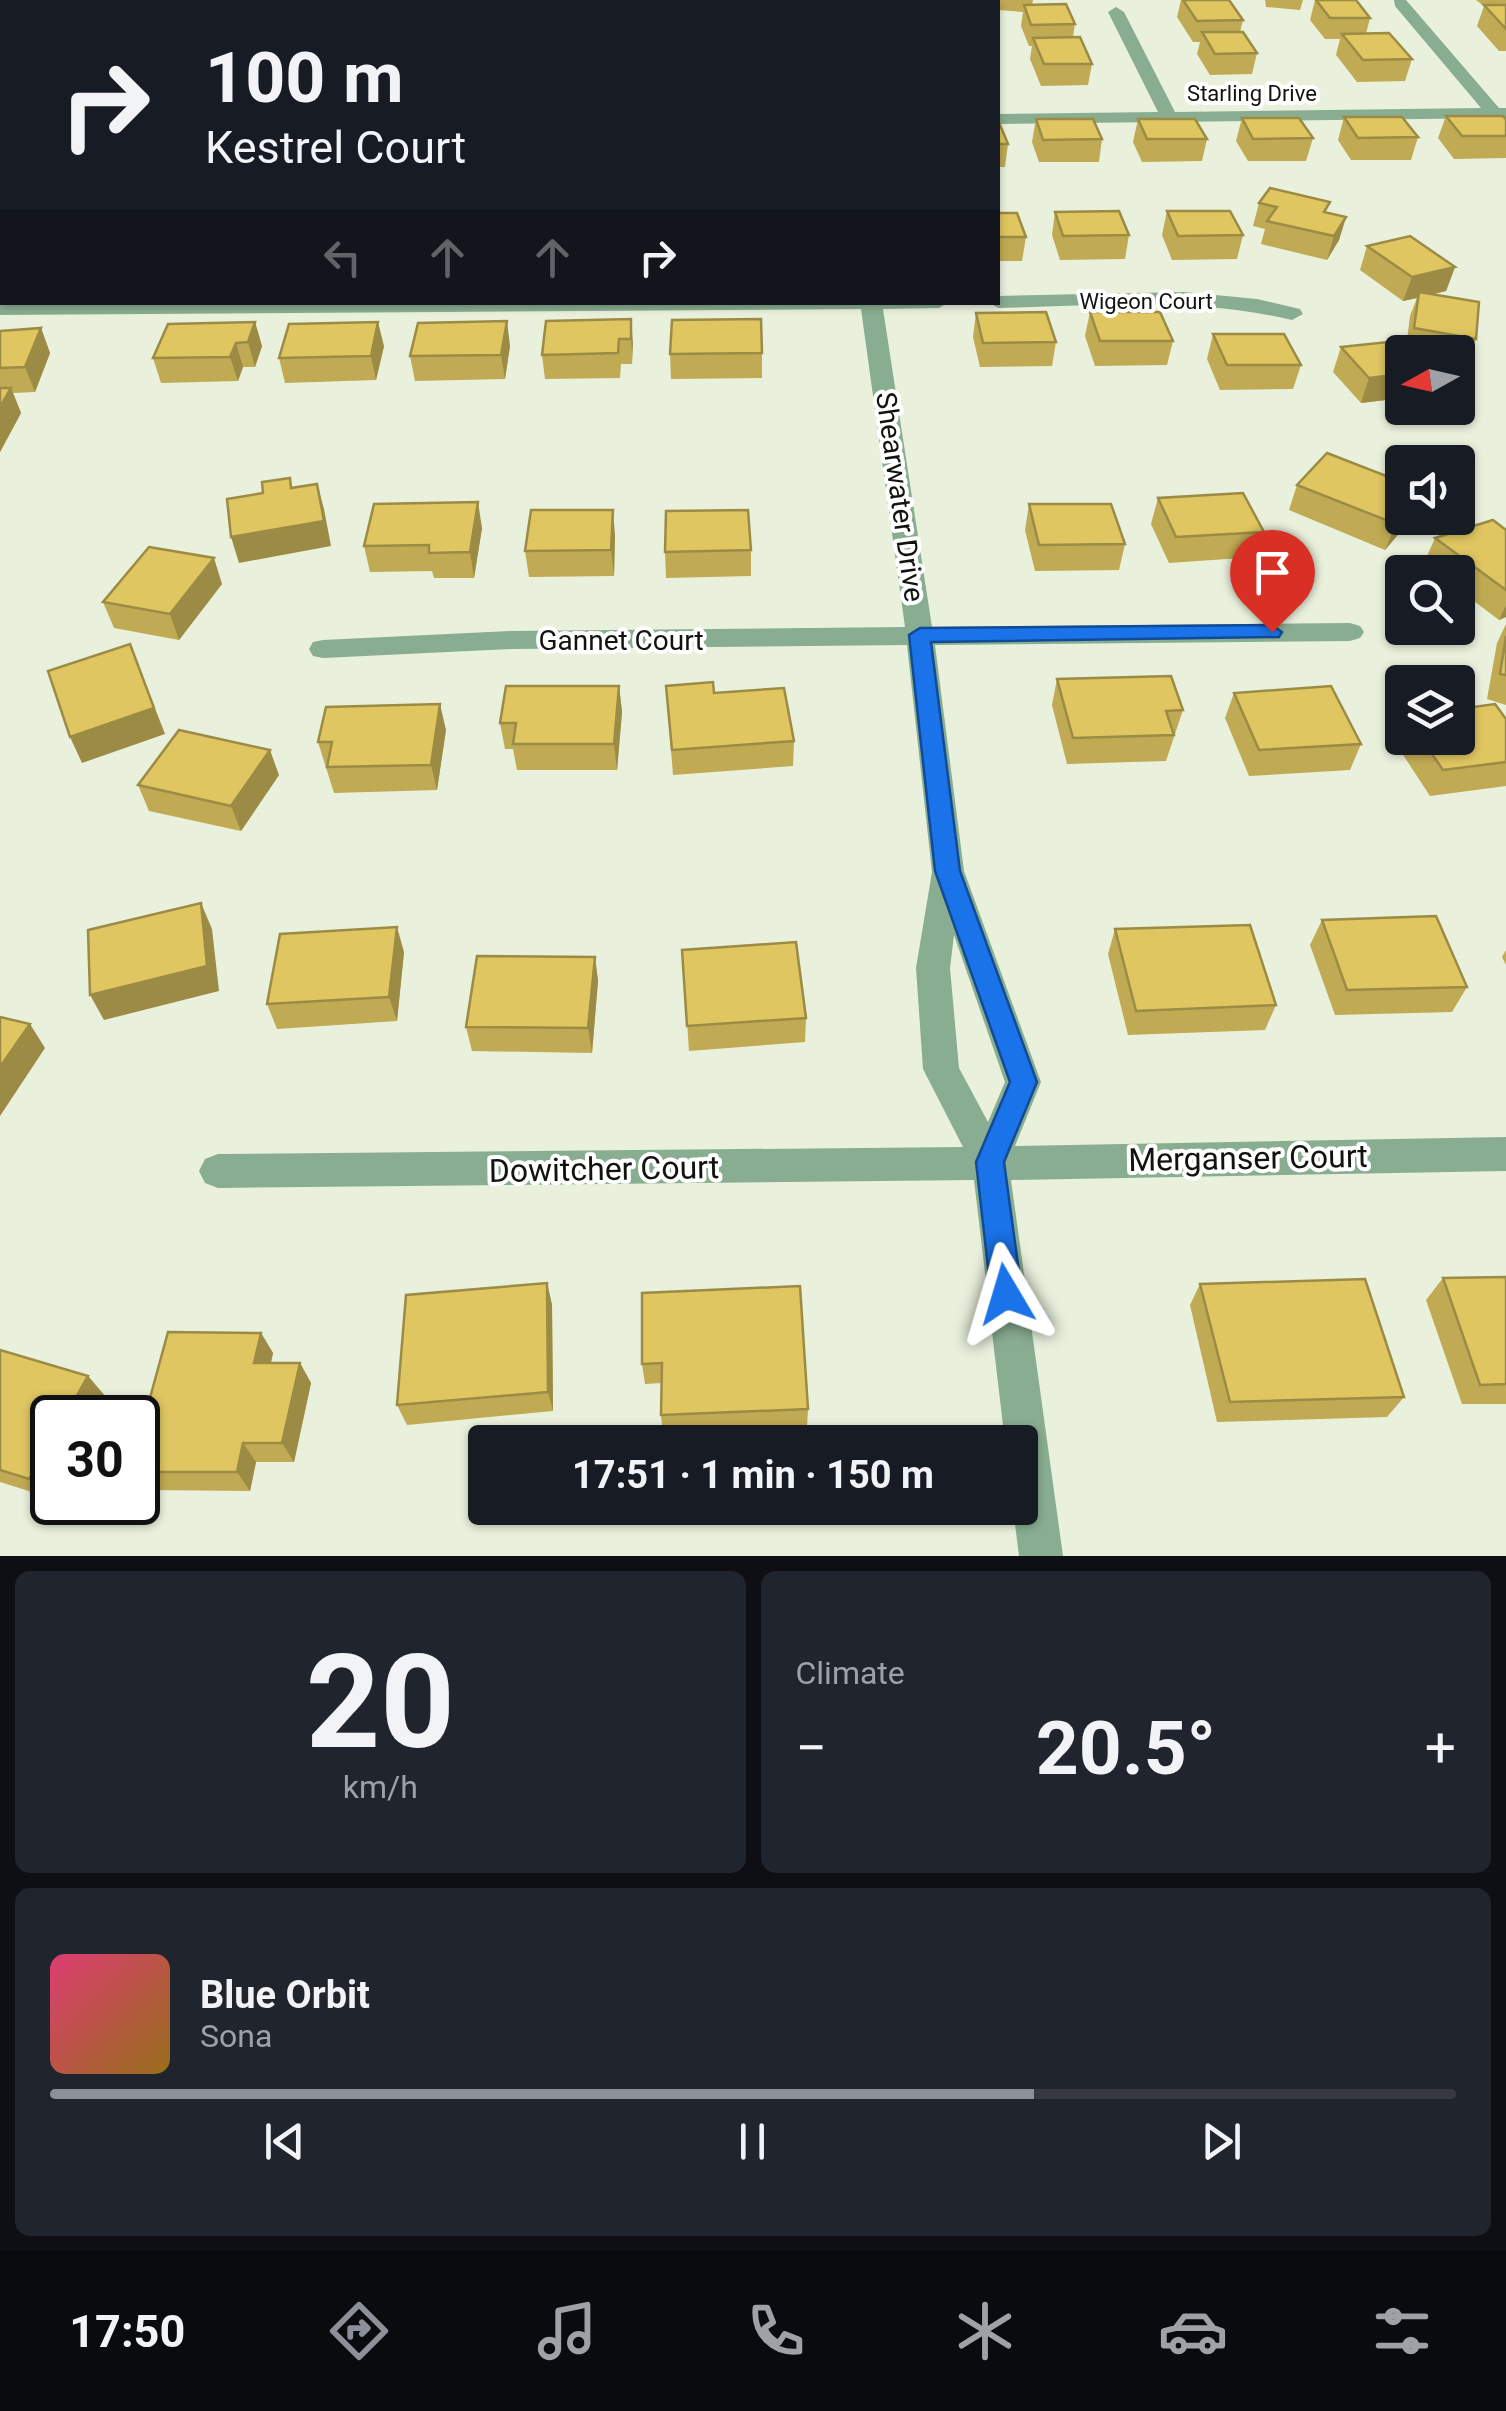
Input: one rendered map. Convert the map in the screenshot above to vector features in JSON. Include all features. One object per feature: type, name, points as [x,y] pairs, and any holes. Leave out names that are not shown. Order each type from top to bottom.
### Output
[{"type":"street","points":[[1400,3],[1500,114]]},
{"type":"street","points":[[1116,12],[1169,116]]},
{"type":"street","name":"Starling Drive","points":[[1000,119],[1500,114]]},
{"type":"street","name":"Wigeon Court","points":[[1000,302],[1212,300],[1242,302],[1292,314]]},
{"type":"street","points":[[0,310],[622,305]]},
{"type":"street","name":"Shearwater Drive","points":[[871,305],[920,635],[948,871],[1023,1082],[990,1162]]},
{"type":"street","name":"Gannet Court","points":[[323,648],[512,640],[1350,632]]},
{"type":"street","name":"Shearwater Drive","points":[[948,871],[933,968],[940,1068],[990,1162],[1041,1556]]},
{"type":"street","name":"Merganser Court","points":[[990,1162],[1506,1154]]},
{"type":"street","name":"Dowitcher Court","points":[[218,1171],[588,1170],[990,1162]]},
{"type":"building","points":[[1183,0],[1229,0],[1243,20],[1197,21]]},
{"type":"building","points":[[1316,0],[1356,0],[1370,18],[1330,18]]},
{"type":"building","points":[[1066,4],[1075,24],[1031,25],[1024,5]]},
{"type":"building","points":[[1484,5],[1506,5],[1506,29]]},
{"type":"building","points":[[1202,32],[1243,32],[1257,53],[1215,54]]},
{"type":"building","points":[[1389,33],[1412,59],[1363,60],[1342,34]]},
{"type":"building","points":[[1080,37],[1092,64],[1044,64],[1033,38]]},
{"type":"building","points":[[1446,116],[1503,116],[1506,136],[1462,136]]},
{"type":"building","points":[[1344,117],[1402,117],[1418,137],[1358,138]]},
{"type":"building","points":[[1242,118],[1299,118],[1313,138],[1253,139]]},
{"type":"building","points":[[1036,119],[1093,119],[1102,139],[1043,140]]},
{"type":"building","points":[[1138,119],[1195,119],[1207,139],[1147,139]]},
{"type":"building","points":[[1000,125],[1008,144],[1000,144]]},
{"type":"building","points":[[1270,188],[1330,202],[1324,212],[1346,217],[1334,236],[1267,221],[1277,207],[1259,203]]},
{"type":"building","points":[[1119,211],[1129,235],[1063,236],[1055,212]]},
{"type":"building","points":[[1167,211],[1230,211],[1243,235],[1178,236]]},
{"type":"building","points":[[1000,213],[1017,213],[1026,237],[1000,237]]},
{"type":"building","points":[[1410,236],[1455,267],[1412,277],[1367,246]]},
{"type":"building","points":[[1419,292],[1479,302],[1476,339],[1475,335],[1414,328]]},
{"type":"building","points":[[1046,312],[1056,342],[983,343],[976,313]]},
{"type":"building","points":[[1090,312],[1160,312],[1173,341],[1100,341]]},
{"type":"building","points":[[631,319],[631,339],[619,339],[618,353],[542,355],[546,321]]},
{"type":"building","points":[[761,319],[762,353],[670,354],[672,320]]},
{"type":"building","points":[[507,321],[501,355],[410,356],[418,323]]},
{"type":"building","points":[[255,322],[248,342],[236,343],[230,357],[153,358],[168,324]]},
{"type":"building","points":[[378,322],[371,356],[279,358],[289,324]]},
{"type":"building","points":[[41,328],[25,367],[0,368],[0,331]]},
{"type":"building","points":[[1213,334],[1284,334],[1301,365],[1227,365]]},
{"type":"building","points":[[1385,342],[1385,376],[1369,378],[1341,347]]},
{"type":"building","points":[[0,388],[11,388],[0,407]]},
{"type":"building","points":[[1327,453],[1385,475],[1385,520],[1297,485]]},
{"type":"building","points":[[290,478],[291,488],[317,484],[324,521],[231,537],[227,499],[263,493],[262,482]]},
{"type":"building","points":[[1243,493],[1264,532],[1176,537],[1158,498]]},
{"type":"building","points":[[478,502],[470,552],[429,553],[429,545],[364,546],[374,504]]},
{"type":"building","points":[[1029,504],[1111,504],[1125,544],[1039,545]]},
{"type":"building","points":[[531,510],[613,510],[611,550],[525,551]]},
{"type":"building","points":[[748,510],[751,550],[665,552],[666,511]]},
{"type":"building","points":[[1493,520],[1506,530],[1506,590],[1475,567],[1475,555],[1458,555],[1435,538],[1475,535],[1475,526]]},
{"type":"building","points":[[149,547],[214,558],[170,614],[103,602]]},
{"type":"building","points":[[1506,636],[1506,675],[1500,674]]},
{"type":"building","points":[[130,644],[154,708],[70,737],[48,671]]},
{"type":"building","points":[[1171,676],[1183,710],[1166,711],[1174,735],[1073,738],[1057,679]]},
{"type":"building","points":[[713,682],[714,693],[784,688],[794,741],[672,750],[666,686]]},
{"type":"building","points":[[506,686],[619,686],[614,744],[513,744],[516,723],[500,723]]},
{"type":"building","points":[[1331,686],[1361,744],[1259,750],[1234,693]]},
{"type":"building","points":[[440,704],[431,765],[327,767],[332,742],[318,742],[326,707]]},
{"type":"building","points":[[1495,704],[1506,719],[1506,762],[1443,770],[1433,755],[1475,755],[1475,707]]},
{"type":"building","points":[[179,730],[270,750],[231,806],[138,785]]},
{"type":"building","points":[[201,903],[207,966],[90,995],[88,930]]},
{"type":"building","points":[[1436,916],[1467,987],[1347,990],[1322,920]]},
{"type":"building","points":[[1250,925],[1276,1005],[1136,1011],[1115,929]]},
{"type":"building","points":[[397,927],[389,997],[267,1004],[280,934]]},
{"type":"building","points":[[796,942],[806,1018],[687,1026],[682,950]]},
{"type":"building","points":[[477,956],[595,957],[588,1028],[466,1027]]},
{"type":"building","points":[[0,1017],[30,1024],[0,1067]]},
{"type":"building","points":[[1506,1277],[1506,1384],[1480,1385],[1443,1278]]},
{"type":"building","points":[[1365,1279],[1404,1397],[1230,1402],[1200,1284]]},
{"type":"building","points":[[547,1283],[548,1392],[397,1405],[406,1295]]},
{"type":"building","points":[[800,1286],[808,1409],[661,1415],[662,1363],[642,1364],[642,1293]]},
{"type":"building","points":[[168,1332],[261,1333],[254,1363],[300,1363],[282,1443],[243,1443],[237,1472],[160,1472],[160,1395],[151,1395]]},
{"type":"building","points":[[0,1350],[88,1376],[77,1395],[30,1395],[30,1477],[0,1470]]},
{"type":"route","points":[[1006,1294],[990,1162],[1023,1082],[948,871],[920,635],[1272,632]]}]
